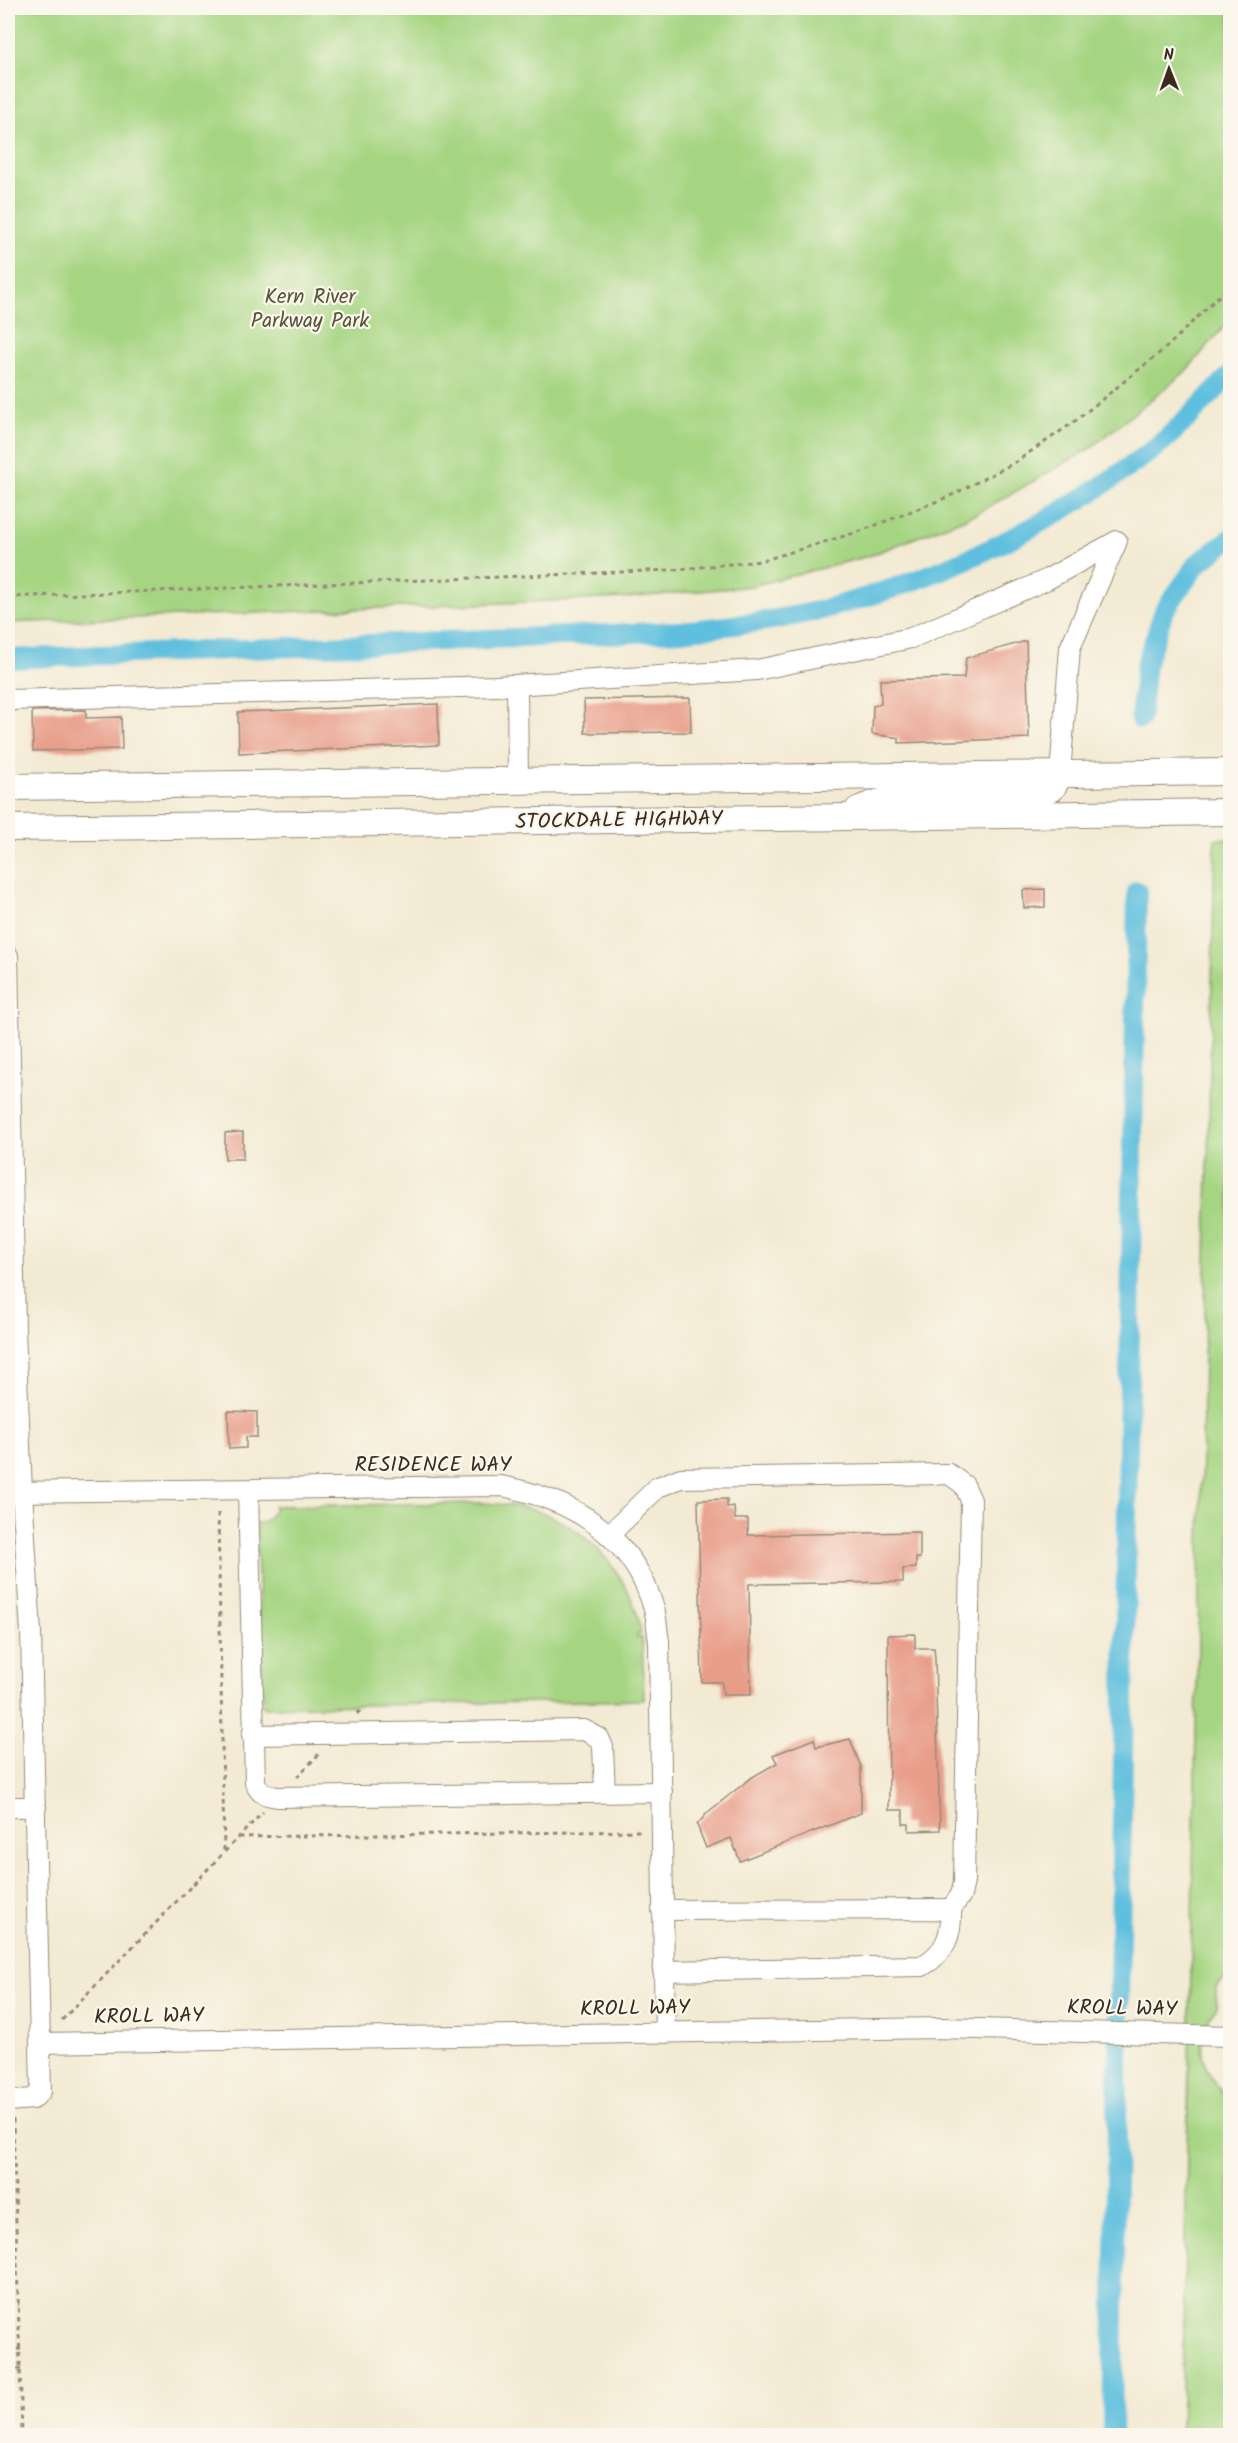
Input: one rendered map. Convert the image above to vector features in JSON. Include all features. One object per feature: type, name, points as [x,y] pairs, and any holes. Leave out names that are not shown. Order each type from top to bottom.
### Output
[{"type":"main road","name":"STOCKDALE HIGHWAY","points":[[8,787],[1230,772]]},
{"type":"main road","points":[[842,818],[871,803],[896,798],[1041,793],[1052,788],[1060,774]]},
{"type":"main road","name":"STOCKDALE HIGHWAY","points":[[8,828],[1230,812]]},
{"type":"street","points":[[8,703],[10,700],[517,685],[757,670],[911,638],[1046,580],[1117,541],[1070,648],[1060,774]]},
{"type":"street","points":[[517,685],[518,781]]},
{"type":"street","points":[[8,956],[15,1330],[15,1492],[31,1632],[41,2091],[33,2100],[11,2101]]},
{"type":"street","points":[[609,1535],[658,1487],[681,1478],[949,1474],[964,1485],[971,1500],[964,1882],[961,1895],[951,1909],[951,1930],[946,1941],[932,1960],[922,1966],[663,1971]]},
{"type":"street","name":"RESIDENCE WAY","points":[[15,1492],[501,1486],[548,1497],[567,1506],[609,1535],[629,1558],[654,1609],[659,1641],[665,2033]]},
{"type":"street","points":[[248,1490],[252,1735],[257,1790],[264,1795],[277,1797],[662,1792]]},
{"type":"street","points":[[252,1735],[584,1730],[599,1738],[603,1747],[605,1792]]},
{"type":"street","points":[[8,1807],[36,1807]]},
{"type":"street","points":[[662,1910],[951,1909]]},
{"type":"street","name":"KROLL WAY","points":[[40,2043],[940,2028],[1230,2036]]},
{"type":"path","points":[[8,597],[670,570],[761,561],[868,528],[948,497],[1014,463],[1074,422],[1168,346],[1230,285]]},
{"type":"path","points":[[218,1513],[224,1851]]},
{"type":"path","points":[[62,2020],[362,1708]]},
{"type":"path","points":[[239,1837],[644,1832]]},
{"type":"path","points":[[15,2025],[8,2028],[21,2349],[22,2436]]},
{"type":"path","points":[[8,2304],[19,2305]]},
{"type":"path","points":[[8,2350],[21,2349]]},
{"type":"path","points":[[8,2369],[21,2368]]},
{"type":"green space","name":"Kern River Parkway Park","points":[[8,8],[1230,8],[1230,320],[1185,372],[1091,448],[978,513],[869,556],[752,586],[626,598],[8,623]]},
{"type":"green space","points":[[1215,839],[1230,839],[1230,1973],[1216,1987],[1216,2006],[1205,2027],[1203,2048],[1211,2077],[1230,2100],[1230,2435],[1181,2436]]},
{"type":"green space","points":[[482,1503],[514,1506],[546,1514],[580,1534],[608,1562],[630,1595],[637,1614],[641,1633],[637,1634],[637,1637],[642,1637],[644,1700],[263,1707],[256,1523],[263,1523],[274,1511],[274,1506]]},
{"type":"building","points":[[1026,641],[1029,738],[899,743],[899,738],[872,734],[873,706],[881,704],[880,680],[964,678],[966,658]]},
{"type":"building","points":[[690,698],[691,732],[585,733],[584,700]]},
{"type":"building","points":[[438,704],[439,745],[239,753],[238,712]]},
{"type":"building","points":[[86,710],[86,718],[121,717],[122,749],[33,751],[32,711]]},
{"type":"building","points":[[1045,889],[1045,907],[1024,908],[1023,890]]},
{"type":"building","points":[[243,1132],[243,1159],[225,1159],[225,1133]]},
{"type":"building","points":[[228,1411],[257,1412],[257,1437],[246,1437],[246,1448],[229,1449]]},
{"type":"building","points":[[727,1499],[727,1507],[734,1506],[735,1519],[748,1519],[748,1535],[920,1532],[920,1558],[916,1558],[916,1568],[903,1569],[903,1582],[749,1584],[751,1695],[723,1695],[722,1682],[702,1682],[698,1500]]},
{"type":"building","points":[[915,1634],[915,1648],[934,1648],[940,1830],[909,1831],[909,1824],[903,1824],[903,1810],[889,1810],[888,1635]]},
{"type":"building","points":[[814,1739],[816,1747],[850,1739],[861,1767],[861,1813],[740,1861],[731,1838],[706,1848],[697,1825],[708,1812],[752,1777],[777,1763],[773,1755]]},
{"type":"waterway","points":[[8,659],[682,631],[800,615],[881,592],[963,561],[1002,543],[1079,501],[1162,442],[1230,375]]},
{"type":"waterway","points":[[1140,719],[1146,664],[1164,611],[1198,563],[1230,539]]},
{"type":"waterway","points":[[1112,2436],[1137,891]]}]
